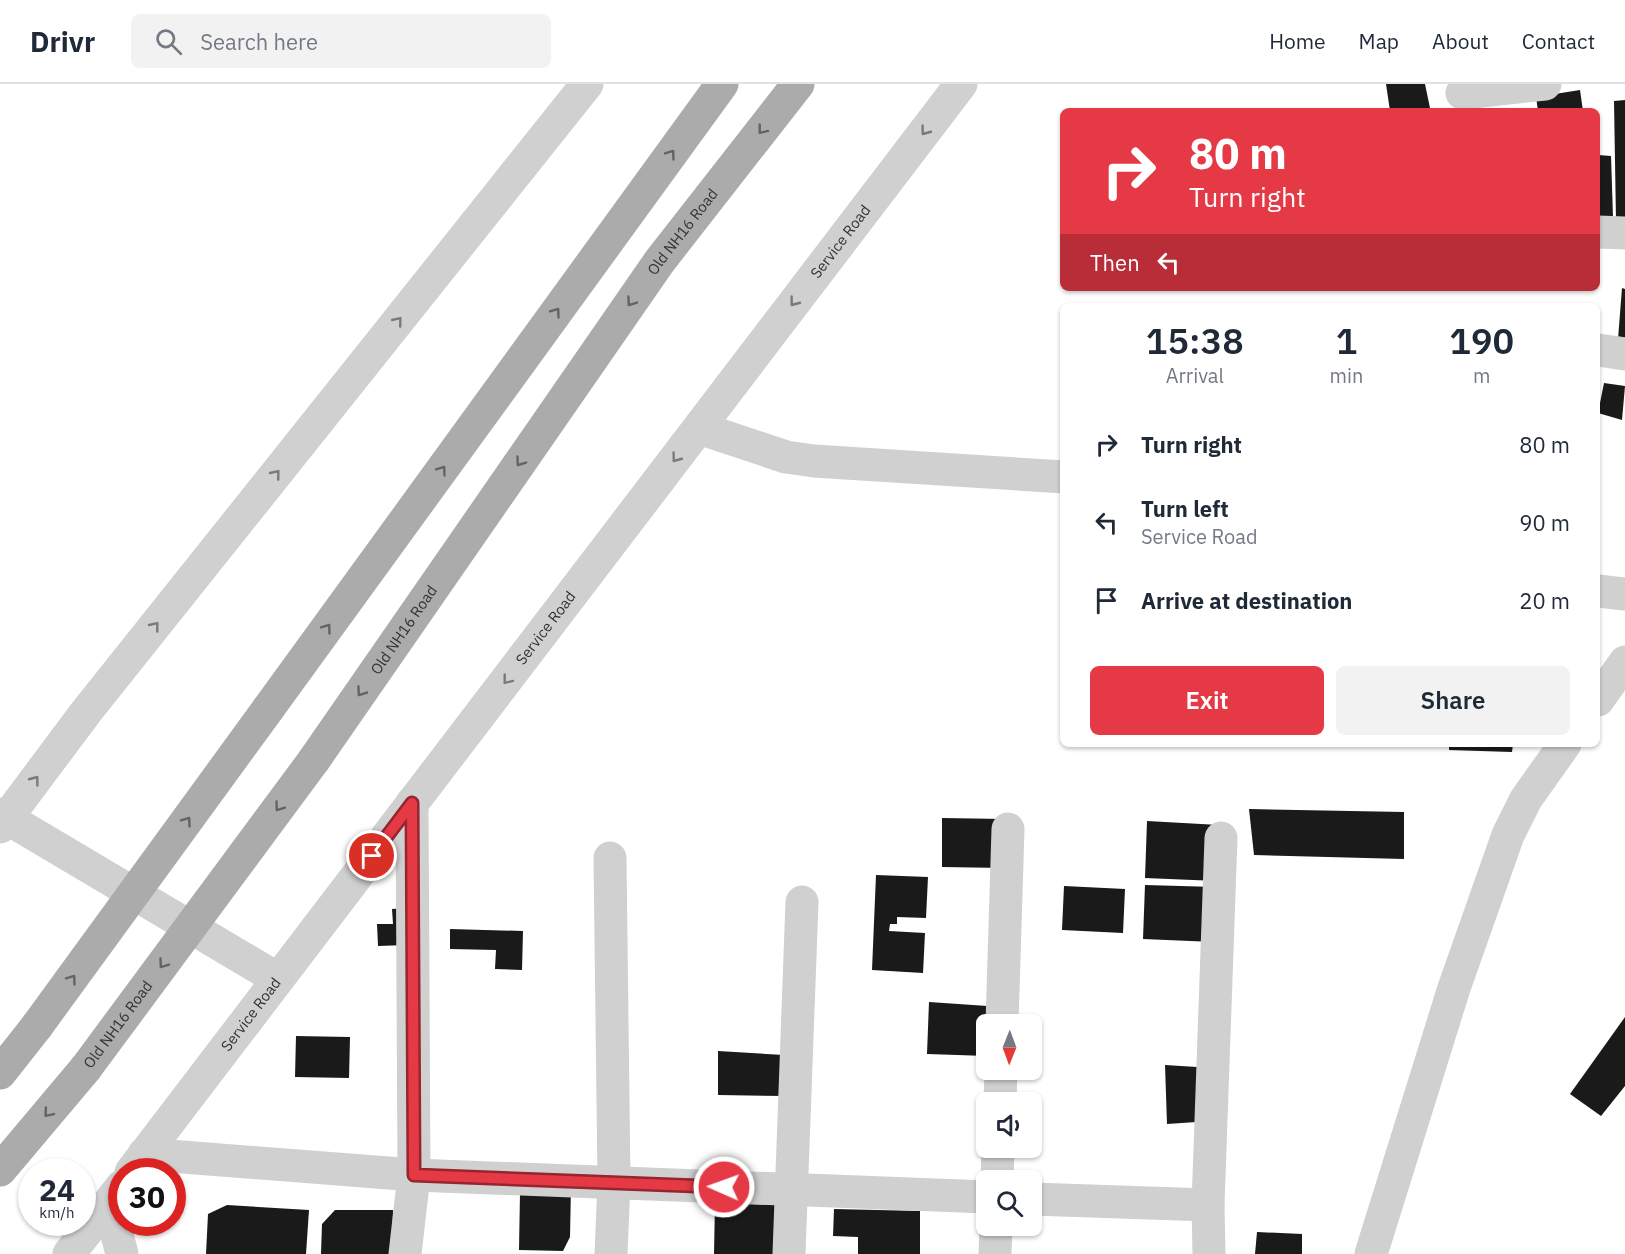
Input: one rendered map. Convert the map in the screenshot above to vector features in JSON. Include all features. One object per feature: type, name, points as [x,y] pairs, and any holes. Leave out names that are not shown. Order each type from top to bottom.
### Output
[{"type":"main road","points":[[0,1073],[38,1026],[722,84]]},
{"type":"main road","name":"Old NH16 Road","points":[[0,1170],[86,1068],[314,760],[659,262],[798,84]]},
{"type":"street","points":[[278,979],[2,820],[586,84]]},
{"type":"street","name":"Service Road","points":[[142,1158],[961,84]]},
{"type":"street","points":[[1462,93],[1545,84]]},
{"type":"street","points":[[1600,232],[1625,233]]},
{"type":"street","points":[[1600,350],[1625,354]]},
{"type":"street","points":[[699,428],[786,457],[814,461],[1060,477]]},
{"type":"street","points":[[1600,591],[1625,594]]},
{"type":"street","points":[[1600,697],[1625,662]]},
{"type":"street","points":[[1371,1254],[1454,988],[1508,836],[1526,799],[1564,747]]},
{"type":"street","points":[[405,1254],[414,1175],[412,803]]},
{"type":"street","points":[[1002,1014],[1008,829]]},
{"type":"street","points":[[1209,1254],[1208,1205],[1221,838]]},
{"type":"street","points":[[610,858],[614,1182],[611,1254]]},
{"type":"street","points":[[789,1254],[802,902]]},
{"type":"street","points":[[186,1165],[976,1197]]},
{"type":"street","points":[[1042,1199],[1208,1205]]},
{"type":"street","points":[[69,1254],[108,1204]]},
{"type":"street","points":[[120,1236],[122,1254]]},
{"type":"street","points":[[996,1236],[996,1254]]},
{"type":"building","points":[[1386,84],[1425,84],[1430,108],[1390,108]]},
{"type":"building","points":[[1580,90],[1583,108],[1538,108],[1536,97]]},
{"type":"building","points":[[1625,100],[1625,221],[1616,221],[1614,101]]},
{"type":"building","points":[[1600,155],[1611,156],[1613,217],[1600,217]]},
{"type":"building","points":[[1622,288],[1625,289],[1625,340],[1618,339]]},
{"type":"building","points":[[1604,383],[1625,386],[1622,420],[1600,414]]},
{"type":"building","points":[[1449,747],[1513,747],[1512,752],[1449,750]]},
{"type":"building","points":[[1249,809],[1404,812],[1404,859],[1254,855]]},
{"type":"building","points":[[942,818],[1005,819],[1004,868],[942,867]]},
{"type":"building","points":[[1147,821],[1219,825],[1217,881],[1145,878]]},
{"type":"building","points":[[876,875],[928,877],[926,918],[897,917],[897,924],[890,924],[889,931],[925,933],[923,973],[872,970]]},
{"type":"building","points":[[1145,885],[1216,887],[1214,942],[1143,939]]},
{"type":"building","points":[[1064,886],[1125,889],[1123,933],[1062,930]]},
{"type":"building","points":[[405,908],[407,945],[378,946],[377,924],[393,924],[392,909]]},
{"type":"building","points":[[450,929],[523,931],[522,970],[495,969],[496,950],[450,949]]},
{"type":"building","points":[[929,1002],[1002,1007],[996,1014],[976,1014],[976,1056],[927,1054]]},
{"type":"building","points":[[1625,1017],[1625,1086],[1601,1116],[1570,1094]]},
{"type":"building","points":[[296,1036],[350,1037],[349,1078],[295,1077]]},
{"type":"building","points":[[718,1051],[784,1055],[784,1096],[718,1095]]},
{"type":"building","points":[[1165,1065],[1213,1068],[1211,1121],[1167,1124]]},
{"type":"building","points":[[571,1186],[570,1237],[563,1251],[519,1250],[520,1193]]},
{"type":"building","points":[[715,1202],[779,1205],[779,1254],[714,1254]]},
{"type":"building","points":[[227,1205],[309,1210],[306,1254],[206,1254],[208,1214]]},
{"type":"building","points":[[834,1209],[920,1211],[920,1254],[858,1254],[858,1237],[833,1236]]},
{"type":"building","points":[[335,1210],[393,1210],[392,1254],[321,1254],[322,1224]]},
{"type":"building","points":[[1257,1232],[1302,1234],[1302,1254],[1255,1254]]},
{"type":"route","points":[[372,856],[412,803],[414,1175],[724,1187]]}]
